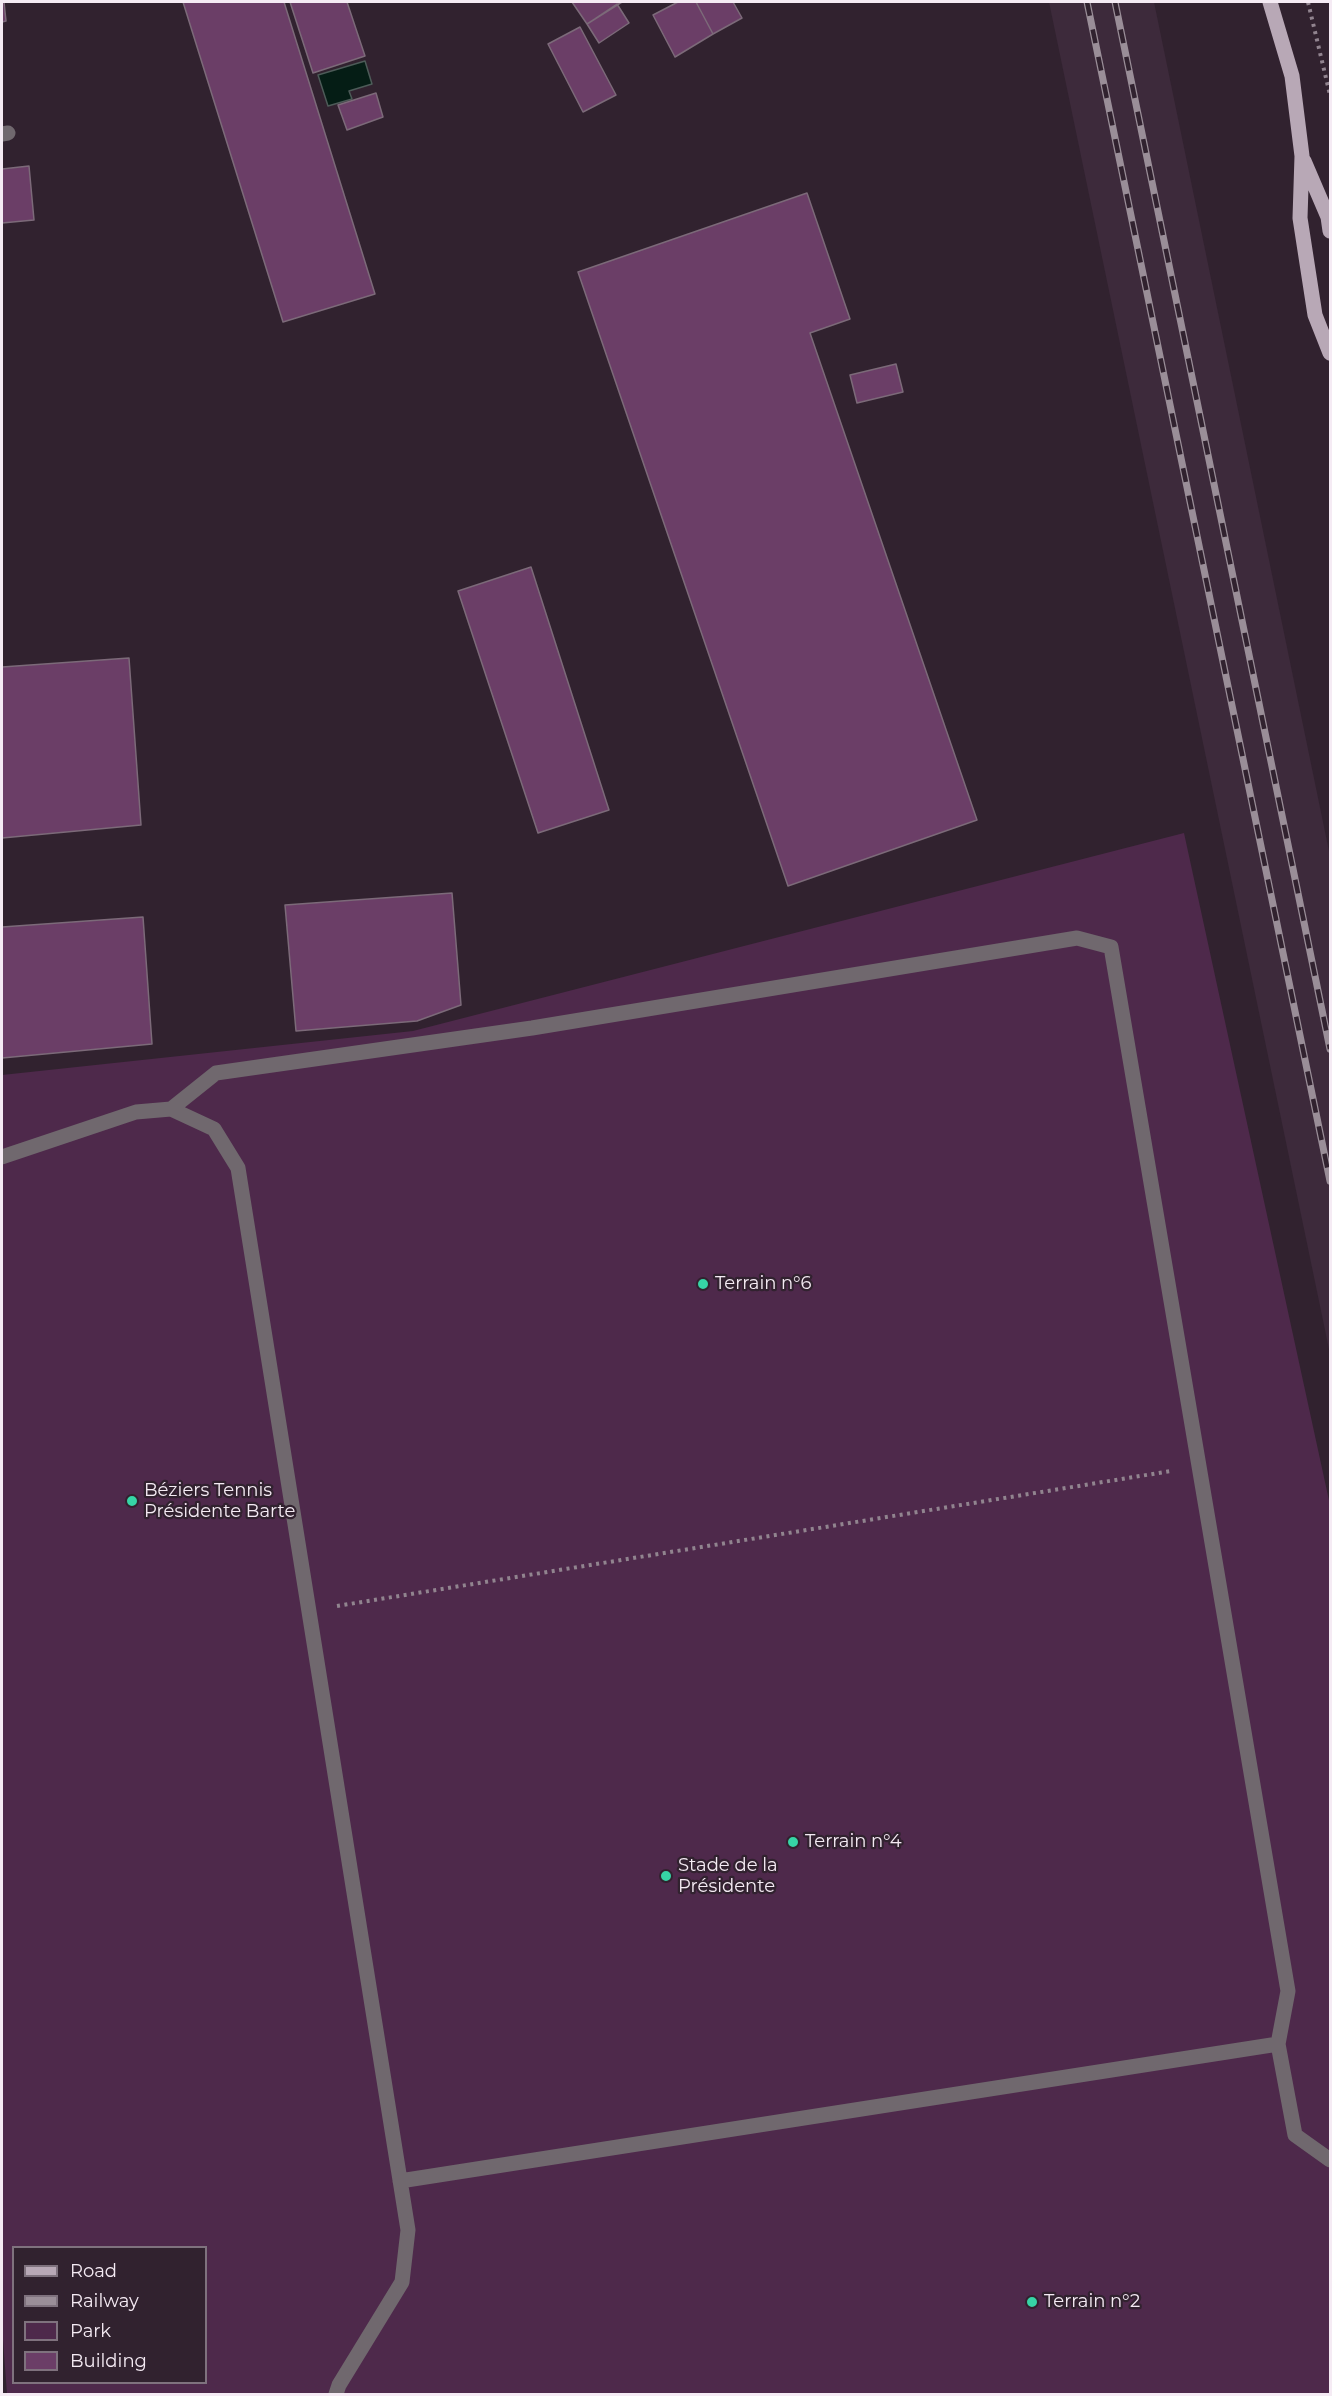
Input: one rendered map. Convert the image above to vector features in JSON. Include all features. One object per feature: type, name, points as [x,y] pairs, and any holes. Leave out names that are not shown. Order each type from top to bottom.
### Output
[{"type":"main road","points":[[1270,2],[1292,76],[1302,156],[1300,218],[1315,315],[1330,353]]},
{"type":"main road","points":[[1302,156],[1328,217],[1330,231]]},
{"type":"lane","points":[[171,1109],[216,1073],[532,1028],[1077,938],[1111,947],[1287,1991],[1278,2044],[1295,2135],[1330,2160]]},
{"type":"lane","points":[[2,1157],[136,1112],[171,1109],[214,1129],[238,1168],[408,2230],[402,2282],[339,2385],[336,2394]]},
{"type":"lane","points":[[400,2181],[1278,2044]]},
{"type":"path","points":[[1308,2],[1330,94]]},
{"type":"path","points":[[309,1611],[1198,1467]]},
{"type":"shaded area","points":[[1049,2],[1154,2],[1330,856],[1330,1354]]},
{"type":"shaded area","points":[[365,61],[372,84],[349,91],[352,99],[328,106],[318,75]]},
{"type":"green space","name":"Stade de la Présidente","points":[[1184,833],[1330,1505],[1330,2394],[7,2394],[2,2326],[2,1075],[413,1031]]},
{"type":"building","points":[[2,2],[4,2],[6,21],[2,22]]},
{"type":"building","points":[[183,2],[284,2],[375,294],[283,322]]},
{"type":"building","points":[[290,2],[347,2],[365,56],[313,73]]},
{"type":"building","points":[[572,2],[622,2],[587,24]]},
{"type":"building","points":[[678,2],[696,2],[713,34],[675,57],[653,15]]},
{"type":"building","points":[[696,2],[733,2],[742,18],[713,34]]},
{"type":"building","points":[[617,4],[629,23],[599,43],[587,24]]},
{"type":"building","points":[[580,27],[616,95],[583,112],[548,44]]},
{"type":"building","points":[[376,93],[383,117],[347,130],[338,105]]},
{"type":"building","points":[[29,166],[34,220],[2,223],[2,169]]},
{"type":"building","points":[[807,193],[850,319],[810,333],[977,820],[788,886],[578,272]]},
{"type":"building","points":[[896,364],[903,392],[857,403],[850,375]]},
{"type":"building","points":[[531,567],[609,810],[538,833],[458,591]]},
{"type":"building","points":[[129,658],[141,825],[2,838],[2,667]]},
{"type":"building","points":[[452,893],[461,1005],[417,1021],[296,1031],[285,905]]},
{"type":"building","points":[[143,917],[152,1044],[2,1058],[2,927]]},
{"type":"railway","points":[[1087,2],[1330,1181]]},
{"type":"railway","points":[[1115,2],[1330,1049]]},
{"type":"place","name":"Terrain n°6","points":[[703,1284]]},
{"type":"place","name":"Béziers Tennis Présidente Barte","points":[[132,1501]]},
{"type":"place","name":"Terrain n°4","points":[[793,1842]]},
{"type":"place","name":"Stade de la Présidente","points":[[666,1876]]},
{"type":"place","name":"Terrain n°2","points":[[1032,2302]]}]
